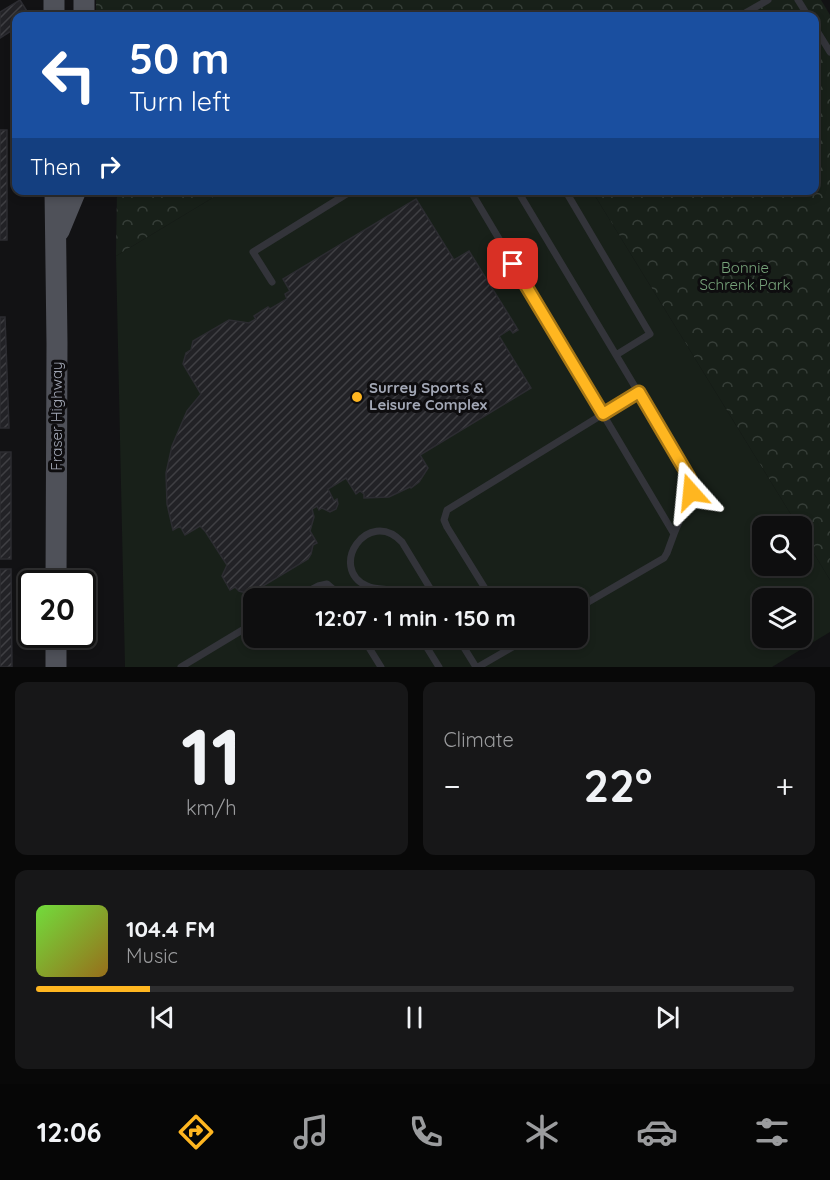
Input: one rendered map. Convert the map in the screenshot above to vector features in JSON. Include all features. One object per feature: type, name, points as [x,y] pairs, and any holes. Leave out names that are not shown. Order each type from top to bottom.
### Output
[{"type":"main road","name":"Fraser Highway","points":[[55,195],[56,570]]},
{"type":"main road","name":"Fraser Highway","points":[[55,249],[61,223],[74,195]]},
{"type":"main road","points":[[56,648],[56,667]]},
{"type":"main road","points":[[59,648],[64,667]]},
{"type":"lane","points":[[747,12],[768,0]]},
{"type":"lane","points":[[819,34],[830,52]]},
{"type":"lane","points":[[272,282],[253,252],[345,195]]},
{"type":"lane","points":[[473,195],[674,534]]},
{"type":"lane","points":[[520,195],[639,392],[692,485],[664,558],[588,602]]},
{"type":"lane","points":[[568,195],[650,334],[616,355]]},
{"type":"lane","points":[[484,588],[447,527],[444,520],[447,510],[639,392]]},
{"type":"lane","points":[[376,588],[361,582],[354,573],[350,553],[356,544],[372,532],[381,531],[395,535],[402,542],[430,588]]},
{"type":"lane","points":[[314,588],[327,584],[332,588]]},
{"type":"lane","points":[[181,667],[243,630]]},
{"type":"lane","points":[[369,648],[381,667]]},
{"type":"lane","points":[[427,648],[439,667]]},
{"type":"lane","points":[[465,648],[477,667],[506,648]]},
{"type":"green space","name":"Bonnie Schrenk Park","points":[[96,0],[821,0],[830,15],[830,580],[812,550],[812,516],[792,516],[594,195],[819,195],[819,12],[96,12]]},
{"type":"green space","points":[[117,195],[217,195],[116,256]]},
{"type":"green space","points":[[217,195],[594,195],[792,516],[752,516],[752,576],[812,576],[812,550],[830,580],[830,632],[812,643],[812,588],[752,588],[752,648],[803,648],[772,667],[125,667],[116,256]]},
{"type":"building","points":[[20,0],[28,12],[12,12],[12,30],[0,38],[0,12]]},
{"type":"building","points":[[0,130],[7,130],[7,240],[0,240]]},
{"type":"building","name":"Surrey Sports & Leisure Complex","points":[[416,199],[454,260],[469,251],[515,325],[518,330],[513,333],[510,329],[499,336],[531,388],[420,455],[428,468],[419,482],[411,488],[389,497],[364,498],[364,494],[360,491],[356,494],[346,478],[328,489],[334,501],[337,499],[338,504],[336,509],[330,512],[322,508],[319,510],[317,506],[312,509],[314,517],[310,531],[317,543],[313,545],[308,559],[260,588],[243,588],[243,592],[235,587],[230,590],[222,576],[227,565],[200,526],[185,535],[180,526],[173,530],[167,504],[166,473],[172,446],[187,411],[201,394],[183,364],[193,341],[229,320],[249,323],[256,319],[254,316],[268,307],[270,309],[287,299],[285,294],[290,291],[283,279]]},
{"type":"building","points":[[0,317],[5,317],[9,428],[0,428]]},
{"type":"building","points":[[0,452],[11,452],[11,559],[0,559]]},
{"type":"building","points":[[0,569],[11,569],[12,667],[0,667]]},
{"type":"place","name":"Surrey Sports & Leisure Complex","points":[[357,397]]},
{"type":"route","points":[[513,264],[603,414],[639,392],[689,477],[692,485],[691,492]]}]
